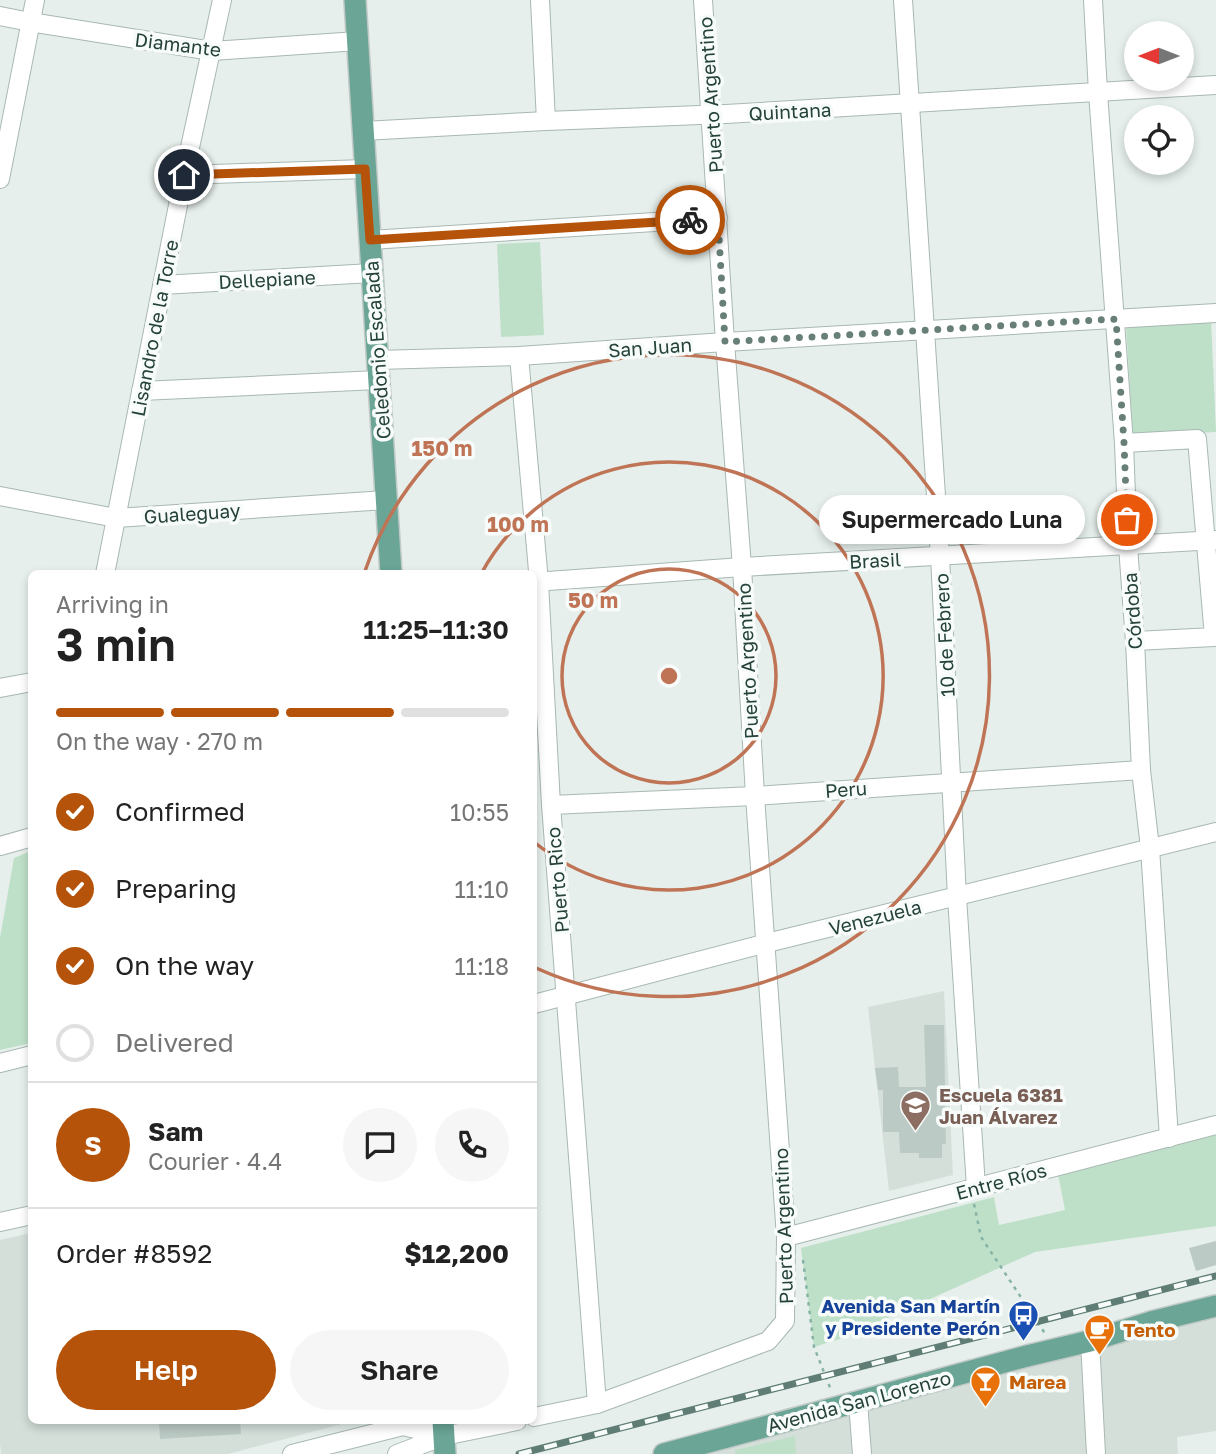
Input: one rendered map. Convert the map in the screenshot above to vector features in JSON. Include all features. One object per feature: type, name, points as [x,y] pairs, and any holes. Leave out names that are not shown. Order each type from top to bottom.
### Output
[{"type":"main road","name":"Celedonio Escalada","points":[[355,0],[390,570]]},
{"type":"main road","name":"Avenida San Lorenzo","points":[[664,1454],[1216,1306]]},
{"type":"street","points":[[0,179],[35,0]]},
{"type":"street","name":"Lisandro de la Torre","points":[[106,570],[184,175],[222,0]]},
{"type":"street","points":[[540,0],[547,121]]},
{"type":"street","name":"Puerto Argentino","points":[[597,1404],[768,1341],[785,1321],[786,1237],[703,0]]},
{"type":"street","name":"10 de Febrero","points":[[903,0],[940,556],[957,897],[976,1187]]},
{"type":"street","name":"Córdoba","points":[[1093,0],[1124,443],[1141,770],[1150,848],[1169,1138]]},
{"type":"street","name":"Diamante","points":[[0,16],[212,51],[358,41]]},
{"type":"street","name":"Quintana","points":[[363,131],[910,104],[1216,85]]},
{"type":"street","points":[[184,175],[365,169]]},
{"type":"street","points":[[370,240],[718,218]]},
{"type":"street","name":"Dellepiane","points":[[162,285],[372,273]]},
{"type":"street","name":"San Juan","points":[[141,391],[519,356],[1216,313]]},
{"type":"street","name":"Puerto Rico","points":[[519,356],[535,570]]},
{"type":"street","points":[[1124,443],[1197,439],[1210,540],[1214,637],[1135,641]]},
{"type":"street","name":"Gualeguay","points":[[0,496],[116,518],[386,500]]},
{"type":"street","name":"Brasil","points":[[537,582],[742,567],[1210,540]]},
{"type":"street","name":"Puerto Rico","points":[[537,597],[597,1404]]},
{"type":"street","points":[[0,688],[28,683]]},
{"type":"street","name":"Peru","points":[[551,806],[755,796],[1141,770]]},
{"type":"street","name":"Venezuela","points":[[537,1003],[766,943],[1216,832]]},
{"type":"street","points":[[0,846],[28,838]]},
{"type":"street","points":[[0,1063],[28,1056]]},
{"type":"street","name":"Entre Ríos","points":[[786,1237],[1216,1125]]},
{"type":"street","points":[[0,1222],[28,1215]]},
{"type":"street","points":[[1090,1341],[1096,1454]]},
{"type":"street","points":[[537,1417],[597,1404]]},
{"type":"street","points":[[848,1405],[862,1454]]},
{"type":"street","points":[[397,1454],[444,1437],[503,1424]]},
{"type":"street","points":[[292,1454],[403,1426],[444,1437]]},
{"type":"path","points":[[976,1187],[973,1198],[981,1237],[1056,1349]]},
{"type":"path","points":[[803,1261],[814,1347],[848,1405]]},
{"type":"shaded area","name":"Escuela 6381 Juan Álvarez","points":[[944,991],[953,1175],[889,1191],[868,1007]]},
{"type":"shaded area","points":[[28,1234],[28,1424],[342,1424],[228,1454],[1,1454],[0,1240]]},
{"type":"shaded area","points":[[1216,1309],[1216,1431],[1177,1437],[1178,1454],[655,1454]]},
{"type":"green space","points":[[540,242],[544,335],[501,337],[497,244]]},
{"type":"green space","points":[[1211,319],[1216,432],[1133,437],[1126,325]]},
{"type":"green space","points":[[28,852],[28,1044],[0,1050],[0,938],[14,858]]},
{"type":"green space","points":[[1216,1135],[1216,1226],[1035,1252],[843,1338],[814,1347],[801,1248],[994,1197],[999,1225],[1065,1210],[1058,1174]]},
{"type":"green space","points":[[795,1436],[796,1454],[735,1454],[735,1450]]},
{"type":"building","points":[[924,1025],[944,1025],[946,1144],[942,1144],[942,1158],[919,1158],[919,1153],[900,1153],[899,1132],[883,1132],[883,1090],[878,1090],[875,1068],[898,1067],[899,1087],[926,1087]]},
{"type":"building","points":[[1216,1241],[1216,1265],[1196,1271],[1189,1248]]},
{"type":"building","points":[[159,1424],[240,1424],[241,1434],[160,1439]]},
{"type":"railway","points":[[519,1454],[1216,1276]]},
{"type":"way so far","points":[[690,220],[718,218],[725,342],[1116,319],[1127,520]]},
{"type":"place","name":"Supermercado Luna","points":[[1127,520]]},
{"type":"place","name":"Escuela 6381 Juan Álvarez","points":[[916,1132]]},
{"type":"place","name":"Avenida San Martín y Presidente Perón","points":[[1023,1343]]},
{"type":"place","name":"Tento","points":[[1100,1356]]},
{"type":"place","name":"Marea","points":[[986,1408]]},
{"type":"route","points":[[184,175],[365,169],[370,240],[690,220]]}]
